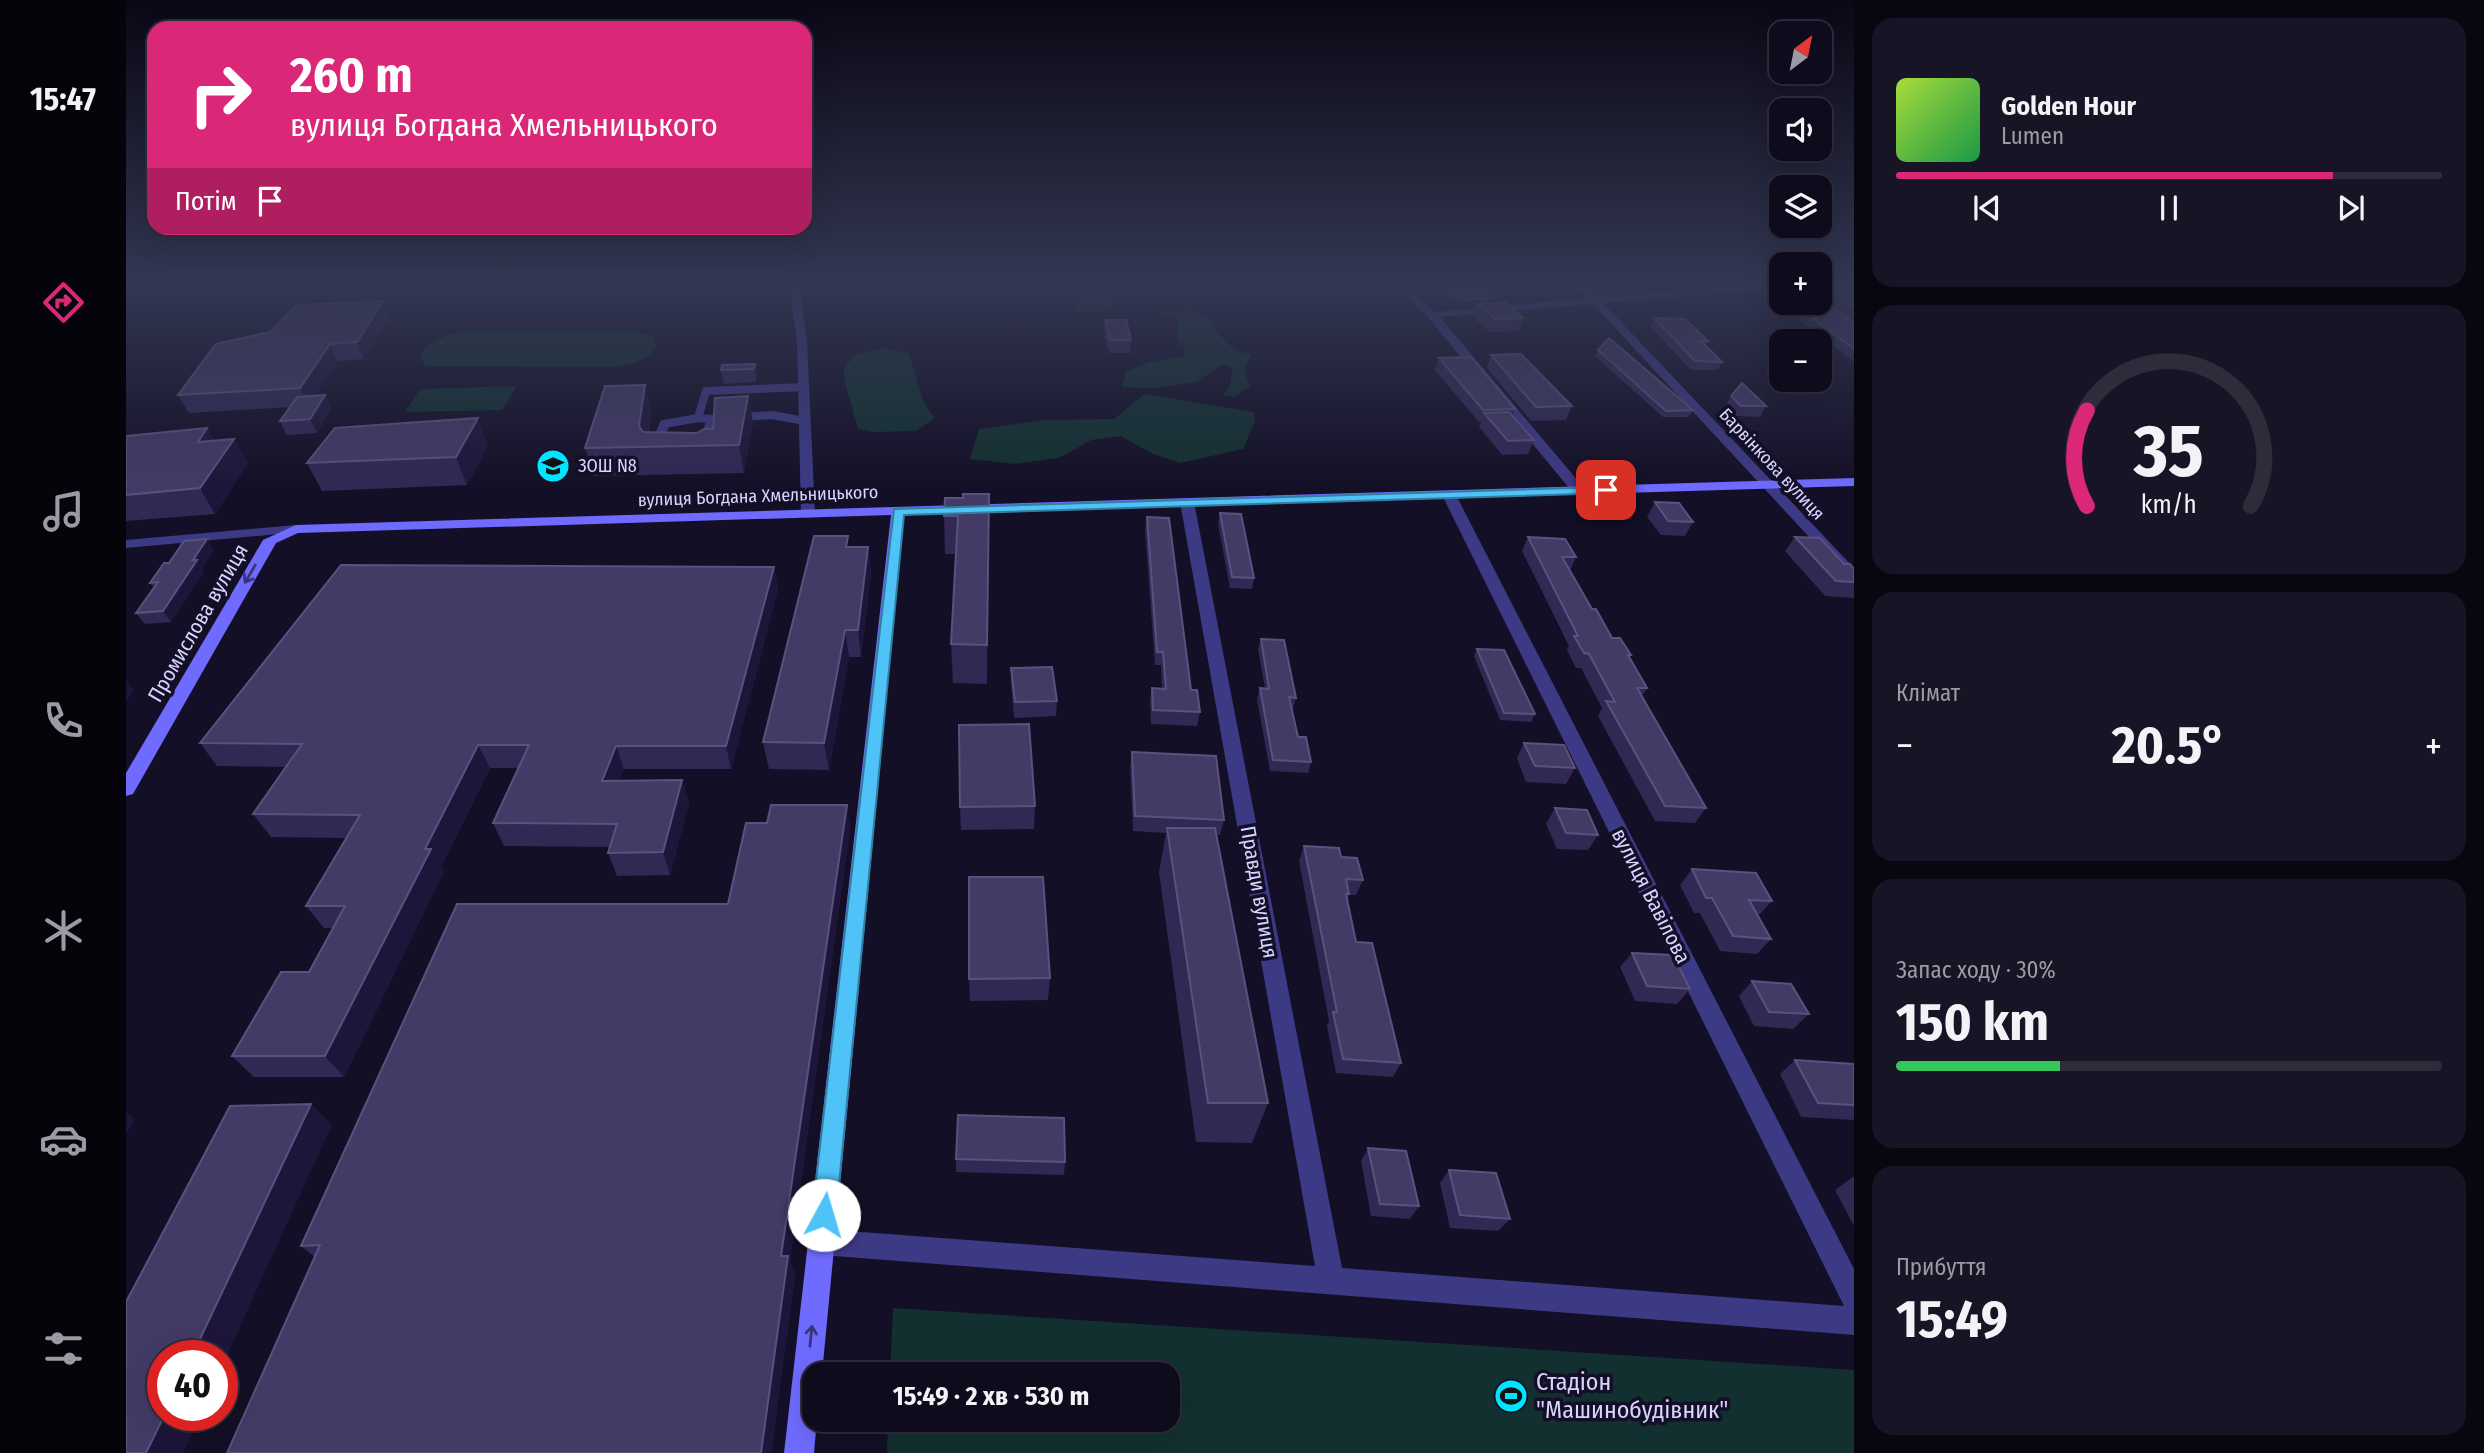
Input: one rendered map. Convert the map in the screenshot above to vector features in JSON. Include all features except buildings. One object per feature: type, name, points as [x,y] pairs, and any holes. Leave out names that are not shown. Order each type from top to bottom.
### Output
[{"type":"street","points":[[803,353],[808,514]]},
{"type":"street","points":[[1464,353],[1579,491]]},
{"type":"street","name":"Барвінкова вулиця","points":[[1644,353],[1854,577]]},
{"type":"street","name":"вулиця Богдана Хмельницького","points":[[126,544],[296,528],[1854,482]]},
{"type":"street","name":"вулиця Вавілова","points":[[1448,495],[1854,1298]]},
{"type":"street","name":"Правди вулиця","points":[[1187,502],[1331,1281]]},
{"type":"street","points":[[799,1453],[898,511]]},
{"type":"street","name":"Промислова вулиця","points":[[126,789],[270,540],[296,528]]},
{"type":"street","points":[[821,1242],[1854,1321]]},
{"type":"lane","points":[[698,418],[706,391],[804,387]]},
{"type":"lane","points":[[666,453],[653,453],[664,424],[698,418],[772,415],[805,421]]},
{"type":"lane","points":[[703,453],[712,419]]},
{"type":"green space","points":[[423,353],[650,353],[638,361],[613,367],[425,366],[420,356]]},
{"type":"green space","points":[[909,353],[924,403],[935,418],[916,431],[874,432],[858,429],[845,383],[844,368],[855,354]]},
{"type":"green space","points":[[1185,353],[1252,355],[1244,370],[1250,386],[1236,396],[1223,396],[1230,386],[1233,368],[1222,364],[1197,382],[1156,388],[1122,387],[1126,371],[1150,362],[1185,356]]},
{"type":"green space","points":[[517,386],[502,410],[405,412],[420,389]]},
{"type":"green space","points":[[1145,394],[1254,412],[1255,421],[1243,449],[1180,463],[1151,453],[1121,436],[1091,440],[1059,458],[1015,464],[970,459],[979,429],[1046,420],[1114,419]]},
{"type":"green space","name":"Стадіон \"Машинобудівник\"","points":[[893,1308],[1854,1370],[1854,1453],[887,1453],[888,1432],[1180,1432],[1180,1362],[891,1362]]},
{"type":"place","name":"ЗОШ N8","points":[[553,466]]},
{"type":"place","name":"Стадіон \"Машинобудівник\"","points":[[1511,1396]]},
{"type":"route","points":[[824,1215],[898,511],[1606,490]]}]
